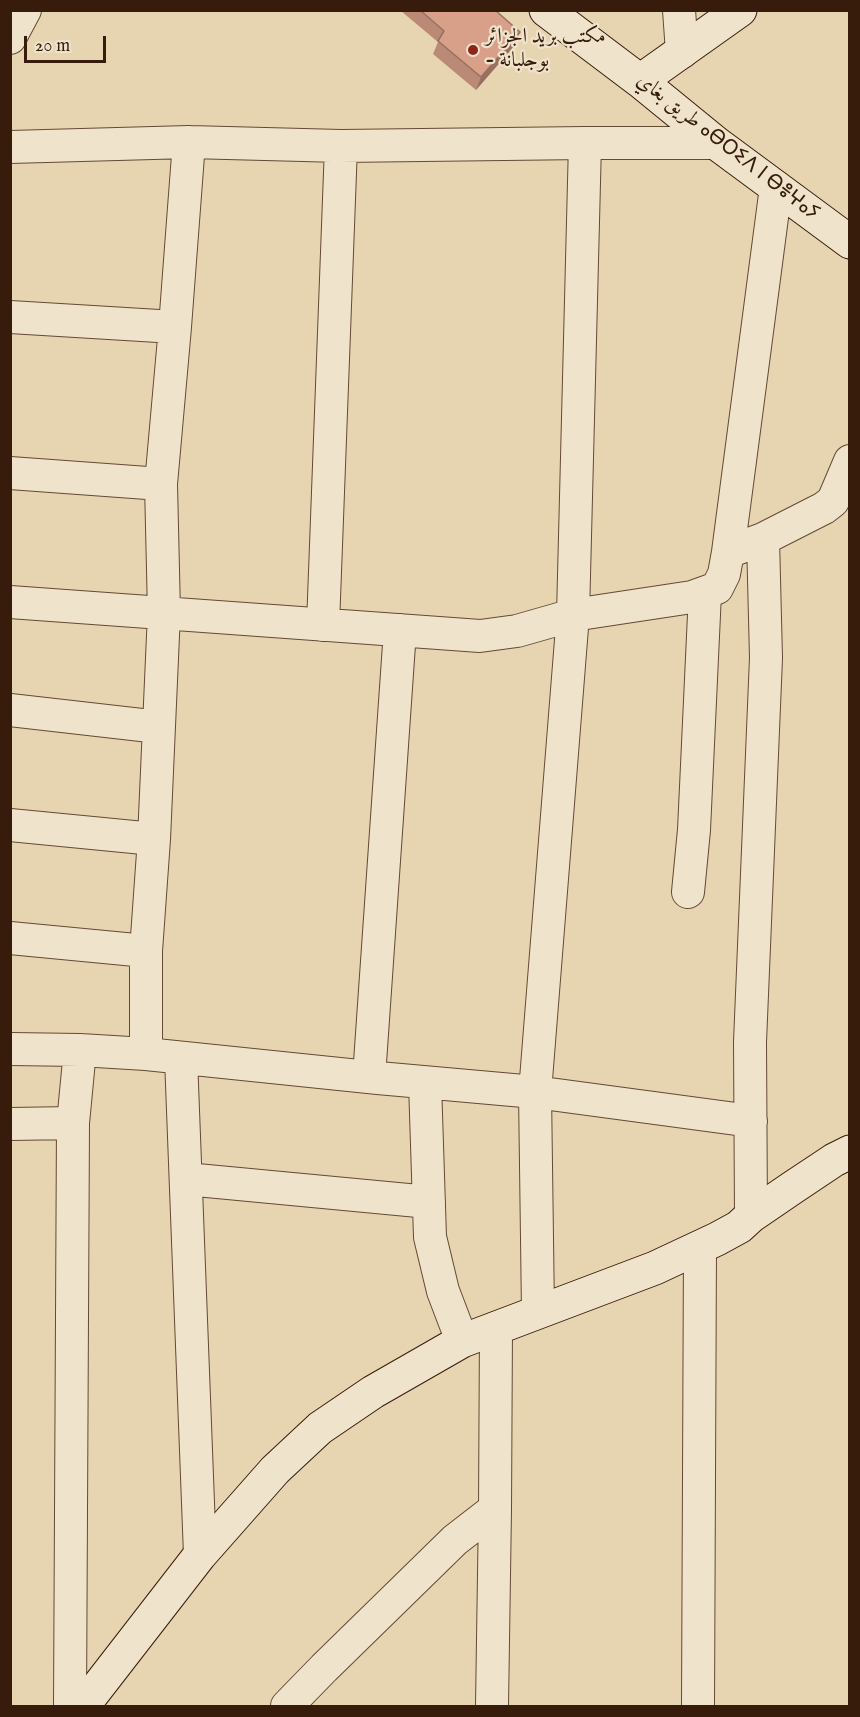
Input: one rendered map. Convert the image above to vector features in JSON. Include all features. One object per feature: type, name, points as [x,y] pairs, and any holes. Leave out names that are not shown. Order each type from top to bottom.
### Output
[{"type":"street","points":[[10,38],[25,10]]},
{"type":"street","name":"طريق بغاي ⴰⴱⵔⵉⴷ ⵏ ⴱⴻⵖⴰⵢ","points":[[546,10],[640,81],[716,143],[849,242]]},
{"type":"street","points":[[679,10],[682,52]]},
{"type":"street","points":[[640,81],[740,10]]},
{"type":"street","points":[[10,147],[189,142],[342,146],[716,143]]},
{"type":"street","points":[[146,1054],[146,951],[154,839],[164,613],[162,484],[189,142]]},
{"type":"street","points":[[538,1312],[535,1092],[573,615],[585,143]]},
{"type":"street","points":[[323,625],[342,146]]},
{"type":"street","points":[[10,602],[480,636],[517,631],[573,615],[692,597],[717,588],[728,552],[776,187]]},
{"type":"street","points":[[10,317],[175,327]]},
{"type":"street","points":[[728,552],[763,539],[830,504],[849,461]]},
{"type":"street","points":[[10,473],[162,484]]},
{"type":"street","points":[[751,1216],[750,1042],[766,658],[763,539]]},
{"type":"street","points":[[688,892],[694,830],[705,593]]},
{"type":"street","points":[[369,1077],[400,630]]},
{"type":"street","points":[[10,710],[159,727]]},
{"type":"street","points":[[10,825],[154,839]]},
{"type":"street","points":[[10,938],[146,951]]},
{"type":"street","points":[[10,1049],[146,1054],[535,1092],[751,1121]]},
{"type":"street","points":[[70,1707],[73,1123],[80,1050]]},
{"type":"street","points":[[181,1058],[200,1555]]},
{"type":"street","points":[[425,1083],[430,1237],[443,1291],[462,1341]]},
{"type":"street","points":[[10,1124],[73,1123]]},
{"type":"street","points":[[83,1707],[200,1555],[275,1470],[320,1428],[373,1392],[462,1341],[655,1268],[739,1227],[751,1216],[849,1152]]},
{"type":"street","points":[[186,1179],[429,1202]]},
{"type":"street","points":[[698,1707],[700,1247]]},
{"type":"street","points":[[492,1707],[496,1328]]},
{"type":"street","points":[[287,1707],[455,1540],[495,1509]]},
{"type":"building","name":"مكتب بريد الجزائر - بوجلبانة","points":[[420,10],[495,10],[520,32],[481,77],[438,41],[444,31]]},
{"type":"place","name":"مكتب بريد الجزائر - بوجلبانة","points":[[473,50]]}]
